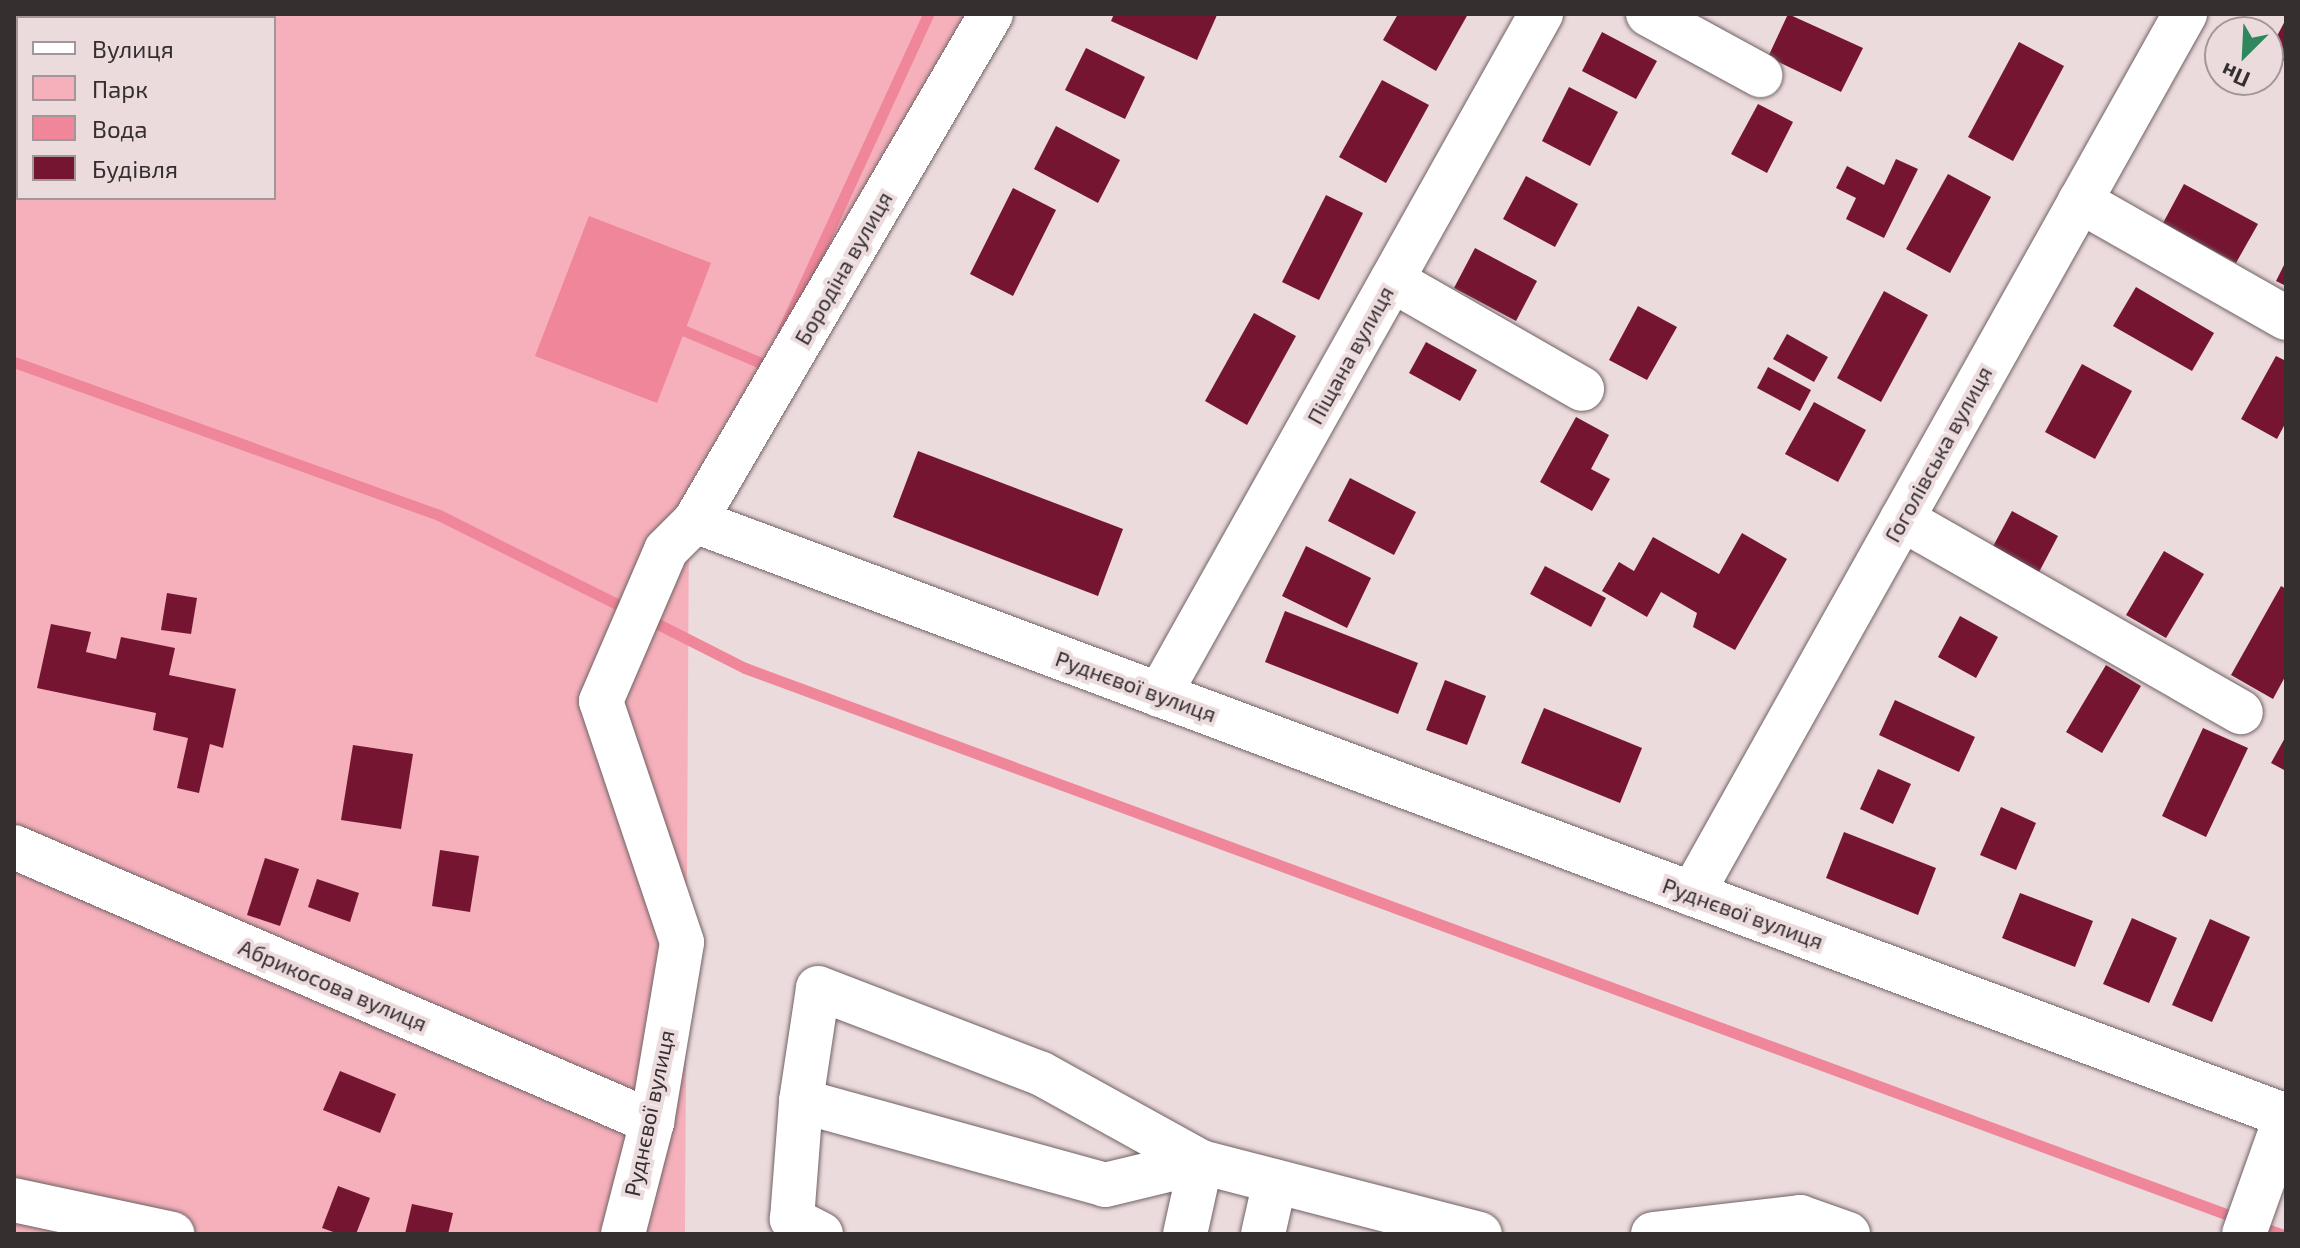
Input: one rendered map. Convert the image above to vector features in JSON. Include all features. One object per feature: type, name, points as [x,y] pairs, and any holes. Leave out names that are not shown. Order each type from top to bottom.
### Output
[{"type":"street","name":"Бородіна вулиця","points":[[680,536],[991,14]]},
{"type":"street","name":"Піщана вулиця","points":[[1159,695],[1541,14]]},
{"type":"street","points":[[1648,14],[1760,75]]},
{"type":"street","name":"Гоголівська вулиця","points":[[1692,894],[2185,14]]},
{"type":"street","points":[[2080,201],[2286,318]]},
{"type":"street","points":[[1392,280],[1582,389]]},
{"type":"street","points":[[1902,519],[2241,712]]},
{"type":"street","name":"Руднєвої вулиця","points":[[623,1234],[652,1122],[682,942],[601,701],[680,536],[1159,695],[2286,1116]]},
{"type":"street","name":"Абрикосова вулиця","points":[[14,847],[652,1122]]},
{"type":"street","points":[[821,1234],[792,1219],[801,1101],[818,988],[1040,1073],[1201,1162],[1275,1181],[1390,1223],[1480,1234]]},
{"type":"street","points":[[801,1101],[1105,1185],[1201,1162]]},
{"type":"street","points":[[2244,1234],[2286,1116]]},
{"type":"street","points":[[1185,1234],[1201,1162]]},
{"type":"street","points":[[1263,1234],[1275,1181]]},
{"type":"street","points":[[14,1200],[172,1234]]},
{"type":"street","points":[[1653,1234],[1766,1228],[1800,1217],[1848,1234]]},
{"type":"green space","points":[[14,14],[985,14],[689,515],[685,1234],[14,1234]]},
{"type":"water","points":[[589,216],[711,263],[657,403],[535,356]]},
{"type":"building","points":[[1114,14],[1217,15],[1197,60],[1111,21]]},
{"type":"building","points":[[1398,14],[1468,14],[1436,71],[1383,40]]},
{"type":"building","points":[[1788,14],[1863,48],[1841,92],[1768,57]]},
{"type":"building","points":[[2286,19],[2286,62],[2284,61]]},
{"type":"building","points":[[1602,32],[1657,61],[1636,99],[1582,71]]},
{"type":"building","points":[[2019,42],[2064,66],[2013,161],[1968,137]]},
{"type":"building","points":[[1086,48],[1145,77],[1125,119],[1065,90]]},
{"type":"building","points":[[1382,80],[1429,105],[1386,183],[1339,157]]},
{"type":"building","points":[[1569,87],[1618,112],[1590,166],[1542,141]]},
{"type":"building","points":[[1758,104],[1793,122],[1767,173],[1731,154]]},
{"type":"building","points":[[1056,126],[1120,160],[1098,203],[1034,169]]},
{"type":"building","points":[[1896,159],[1918,169],[1884,238],[1846,219],[1856,198],[1836,188],[1847,166],[1884,185]]},
{"type":"building","points":[[1948,174],[1991,197],[1950,273],[1906,249]]},
{"type":"building","points":[[1526,176],[1578,204],[1555,247],[1503,219]]},
{"type":"building","points":[[2184,184],[2258,224],[2236,263],[2163,223]]},
{"type":"building","points":[[1013,188],[1056,210],[1013,296],[970,274]]},
{"type":"building","points":[[1326,195],[1363,213],[1319,300],[1282,282]]},
{"type":"building","points":[[1475,248],[1537,281],[1516,321],[1454,288]]},
{"type":"building","points":[[2286,261],[2286,286],[2276,281]]},
{"type":"building","points":[[2136,287],[2214,333],[2192,371],[2113,326]]},
{"type":"building","points":[[1884,291],[1928,315],[1881,402],[1837,378]]},
{"type":"building","points":[[1638,306],[1677,327],[1647,380],[1609,360]]},
{"type":"building","points":[[1254,313],[1296,336],[1247,425],[1205,401]]},
{"type":"building","points":[[1787,334],[1828,357],[1814,382],[1773,359]]},
{"type":"building","points":[[1426,342],[1477,370],[1460,401],[1409,373]]},
{"type":"building","points":[[2276,356],[2286,361],[2286,422],[2277,439],[2241,419]]},
{"type":"building","points":[[2082,364],[2132,391],[2095,459],[2045,432]]},
{"type":"building","points":[[1768,367],[1811,390],[1800,411],[1757,388]]},
{"type":"building","points":[[1814,402],[1866,430],[1838,482],[1785,454]]},
{"type":"building","points":[[1576,417],[1609,435],[1591,469],[1610,479],[1592,511],[1540,482]]},
{"type":"building","points":[[918,451],[1123,529],[1098,596],[893,517]]},
{"type":"building","points":[[1350,478],[1416,512],[1394,555],[1328,521]]},
{"type":"building","points":[[2012,511],[2058,536],[2038,574],[1991,550]]},
{"type":"building","points":[[1742,533],[1787,559],[1735,650],[1693,627],[1697,613],[1661,592],[1647,617],[1602,591],[1619,562],[1634,571],[1653,537],[1719,574]]},
{"type":"building","points":[[1306,546],[1371,578],[1347,628],[1282,596]]},
{"type":"building","points":[[2164,551],[2204,574],[2166,638],[2126,615]]},
{"type":"building","points":[[1545,566],[1606,598],[1591,627],[1530,594]]},
{"type":"building","points":[[2281,586],[2286,589],[2286,675],[2273,699],[2231,675]]},
{"type":"building","points":[[167,593],[197,598],[191,634],[161,630]]},
{"type":"building","points":[[1285,611],[1418,663],[1398,714],[1265,662]]},
{"type":"building","points":[[1960,616],[1998,637],[1976,678],[1938,657]]},
{"type":"building","points":[[51,624],[91,632],[86,652],[116,659],[121,637],[175,648],[169,675],[236,689],[223,748],[210,744],[199,793],[177,788],[188,738],[153,730],[156,713],[37,688]]},
{"type":"building","points":[[2106,665],[2141,686],[2102,753],[2066,732]]},
{"type":"building","points":[[1445,680],[1486,696],[1467,745],[1426,730]]},
{"type":"building","points":[[1895,700],[1975,737],[1959,772],[1879,735]]},
{"type":"building","points":[[1544,708],[1642,748],[1620,803],[1521,763]]},
{"type":"building","points":[[2203,728],[2248,748],[2206,837],[2162,816]]},
{"type":"building","points":[[2286,736],[2286,771],[2271,763]]},
{"type":"building","points":[[353,745],[413,754],[401,829],[341,820]]},
{"type":"building","points":[[1878,769],[1911,784],[1893,824],[1860,809]]},
{"type":"building","points":[[2001,807],[2036,823],[2016,870],[1980,855]]},
{"type":"building","points":[[1844,832],[1936,868],[1918,915],[1826,878]]},
{"type":"building","points":[[440,850],[479,856],[470,912],[432,906]]},
{"type":"building","points":[[265,858],[299,869],[280,926],[247,915]]},
{"type":"building","points":[[317,879],[359,893],[350,922],[308,907]]},
{"type":"building","points":[[2020,893],[2093,921],[2075,967],[2002,938]]},
{"type":"building","points":[[2132,918],[2177,938],[2149,1003],[2103,984]]},
{"type":"building","points":[[2210,919],[2250,937],[2212,1022],[2172,1005]]},
{"type":"building","points":[[340,1071],[396,1094],[380,1133],[323,1110]]},
{"type":"building","points":[[338,1186],[370,1198],[356,1234],[339,1234],[322,1228]]},
{"type":"building","points":[[412,1204],[453,1213],[448,1234],[405,1234]]},
{"type":"waterway","points":[[782,332],[928,14]]},
{"type":"waterway","points":[[685,331],[766,365],[769,358]]},
{"type":"waterway","points":[[14,362],[439,515],[631,611]]},
{"type":"waterway","points":[[646,618],[745,668],[2239,1219]]},
{"type":"waterway","points":[[2255,1225],[2281,1234]]}]
